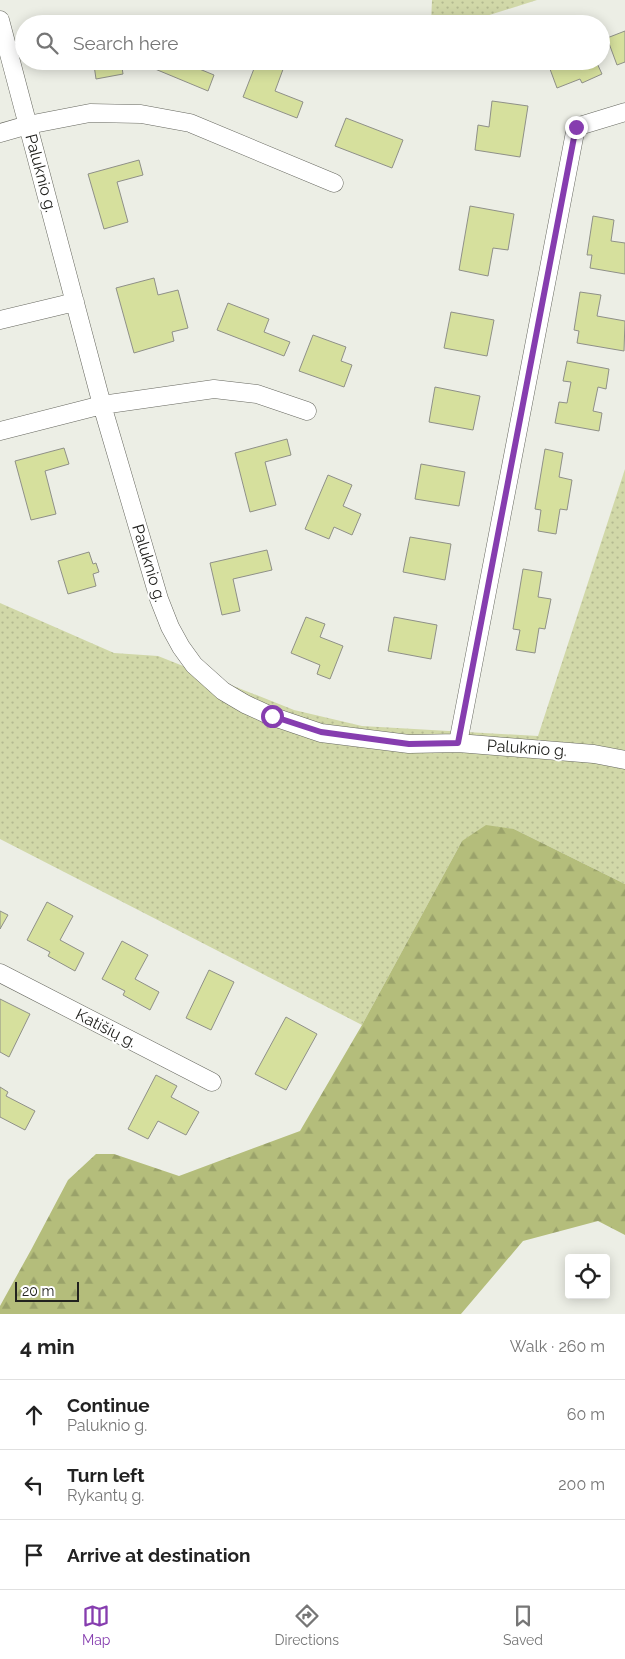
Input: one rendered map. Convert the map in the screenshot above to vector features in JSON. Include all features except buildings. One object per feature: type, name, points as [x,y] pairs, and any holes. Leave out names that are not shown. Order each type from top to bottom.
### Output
[{"type":"street","name":"Paluknio g.","points":[[0,20],[102,405],[159,599],[170,627],[194,665],[223,691],[245,704],[272,716],[321,732],[409,744],[458,743],[594,754],[625,760]]},
{"type":"street","points":[[458,743],[576,127],[625,112]]},
{"type":"street","points":[[0,133],[28,125],[90,113],[141,114],[190,123],[334,183]]},
{"type":"street","points":[[0,320],[75,302]]},
{"type":"street","points":[[0,431],[102,405],[214,389],[257,394],[307,411]]},
{"type":"street","name":"Katišių g.","points":[[0,973],[212,1082]]},
{"type":"green space","points":[[432,0],[537,0],[490,15],[431,15]]},
{"type":"green space","points":[[625,469],[625,884],[514,829],[462,841],[362,1025],[0,839],[0,603],[114,653],[158,656],[294,710],[362,726],[538,736]]},
{"type":"green space","points":[[486,825],[514,829],[625,884],[625,1235],[598,1221],[523,1241],[461,1314],[0,1314],[0,1306],[68,1180],[96,1154],[114,1154],[179,1176],[300,1131],[362,1025],[462,841]]},
{"type":"route","points":[[272,716],[321,732],[409,744],[458,743],[576,127]]}]
